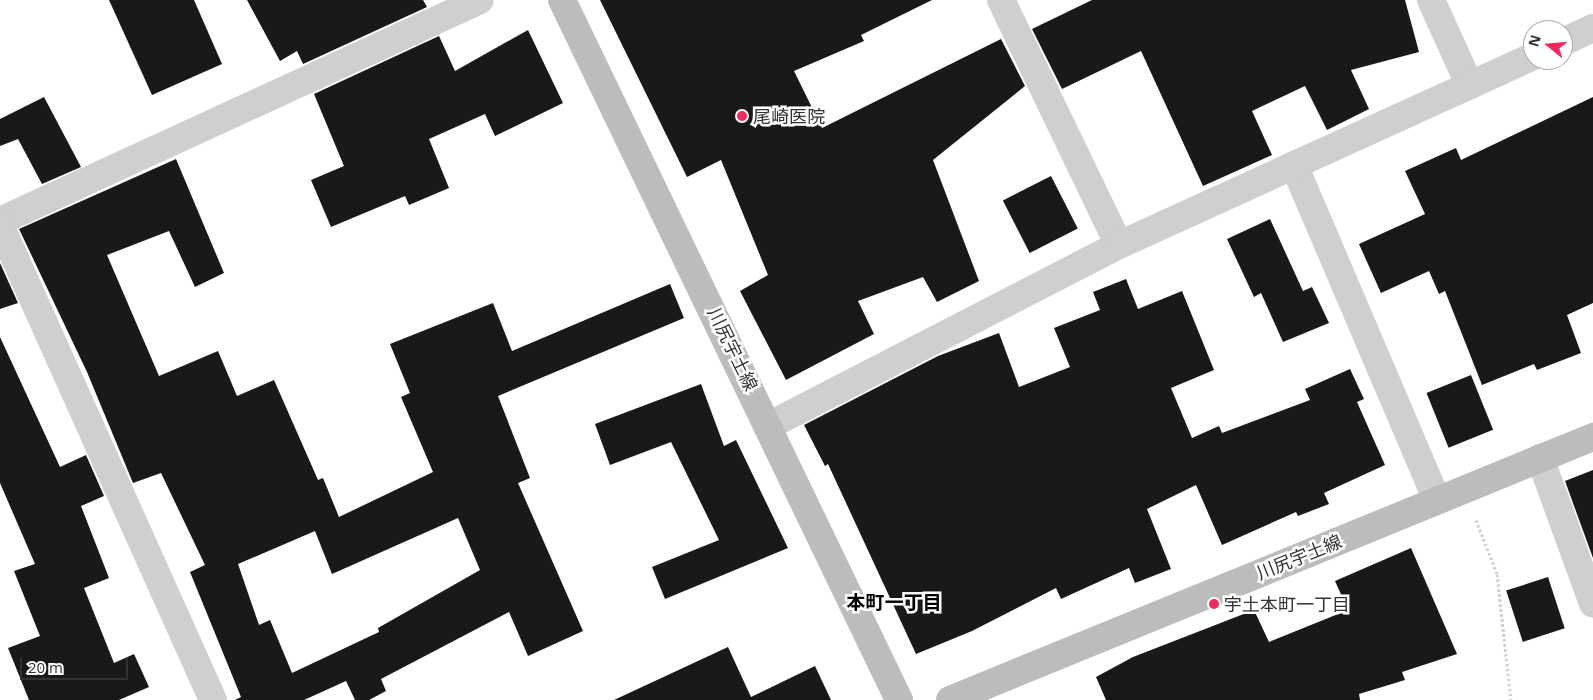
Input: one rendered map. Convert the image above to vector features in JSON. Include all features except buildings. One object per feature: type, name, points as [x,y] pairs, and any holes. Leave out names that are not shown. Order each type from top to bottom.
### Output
[{"type":"main road","name":"川尻宇土線","points":[[562,0],[770,425],[899,700]]},
{"type":"main road","name":"川尻宇土線","points":[[950,700],[1437,501],[1464,488],[1593,437]]},
{"type":"street","points":[[213,700],[0,223],[480,0]]},
{"type":"street","points":[[1001,0],[1119,245]]},
{"type":"street","points":[[1431,0],[1470,86]]},
{"type":"street","points":[[1573,37],[1593,28]]},
{"type":"street","points":[[770,425],[1119,245],[1523,61]]},
{"type":"street","points":[[1294,165],[1437,501]]},
{"type":"street","points":[[1540,458],[1593,604]]},
{"type":"path","points":[[1464,488],[1497,574],[1510,700]]},
{"type":"place","name":"尾崎医院","points":[[742,116]]},
{"type":"place","name":"宇土本町一丁目","points":[[1214,604]]},
{"type":"district","name":"本町一丁目","points":[[894,603]]}]
